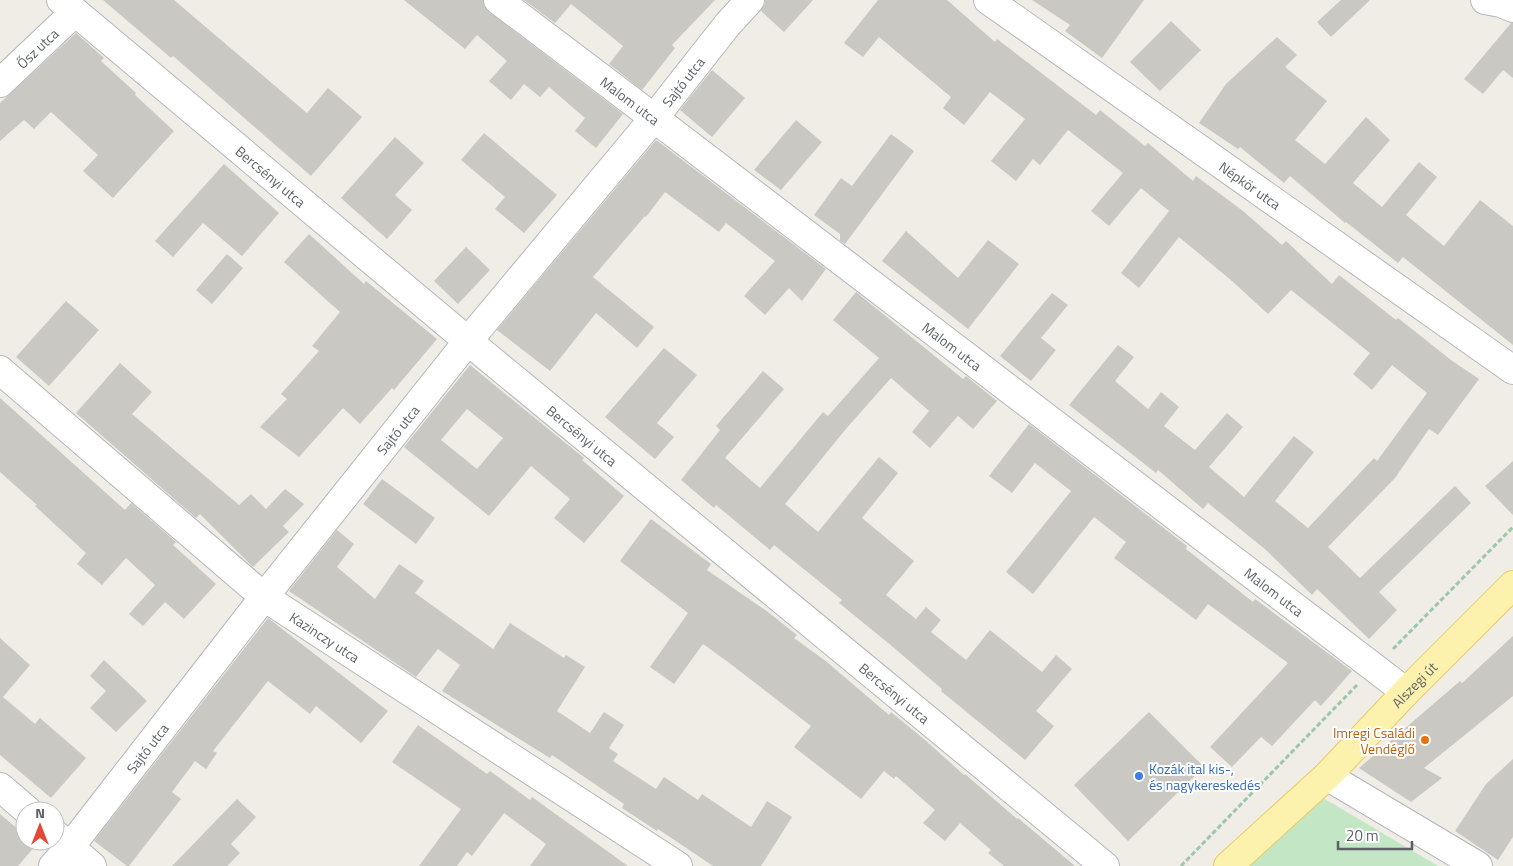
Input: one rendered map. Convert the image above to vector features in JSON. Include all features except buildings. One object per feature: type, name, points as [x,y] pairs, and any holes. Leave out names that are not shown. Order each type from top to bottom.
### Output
[{"type":"main road","name":"Alszegi út","points":[[1228,866],[1327,776],[1406,692],[1513,585]]},
{"type":"street","name":"Malom utca","points":[[498,0],[1406,692]]},
{"type":"street","name":"Sajtó utca","points":[[65,842],[468,342],[654,118],[728,24],[750,0]]},
{"type":"street","name":"Népkör utca","points":[[988,0],[1513,370]]},
{"type":"street","points":[[1485,0],[1501,3],[1513,8]]},
{"type":"street","name":"Ősz utca","points":[[0,83],[68,6]]},
{"type":"street","name":"Bercsényi utca","points":[[68,6],[468,342],[1105,866]]},
{"type":"street","name":"Kazinczy utca","points":[[0,370],[264,597],[678,866]]},
{"type":"street","points":[[1327,776],[1478,866]]},
{"type":"street","points":[[0,787],[16,801]]},
{"type":"street","points":[[63,851],[92,866]]},
{"type":"path","points":[[1181,866],[1513,527]]},
{"type":"green space","points":[[1318,795],[1438,866],[1244,866]]},
{"type":"place","name":"Imregi Családi Vendéglő","points":[[1425,740]]},
{"type":"place","name":"Kozák ital kis-, és nagykereskedés","points":[[1139,776]]}]
